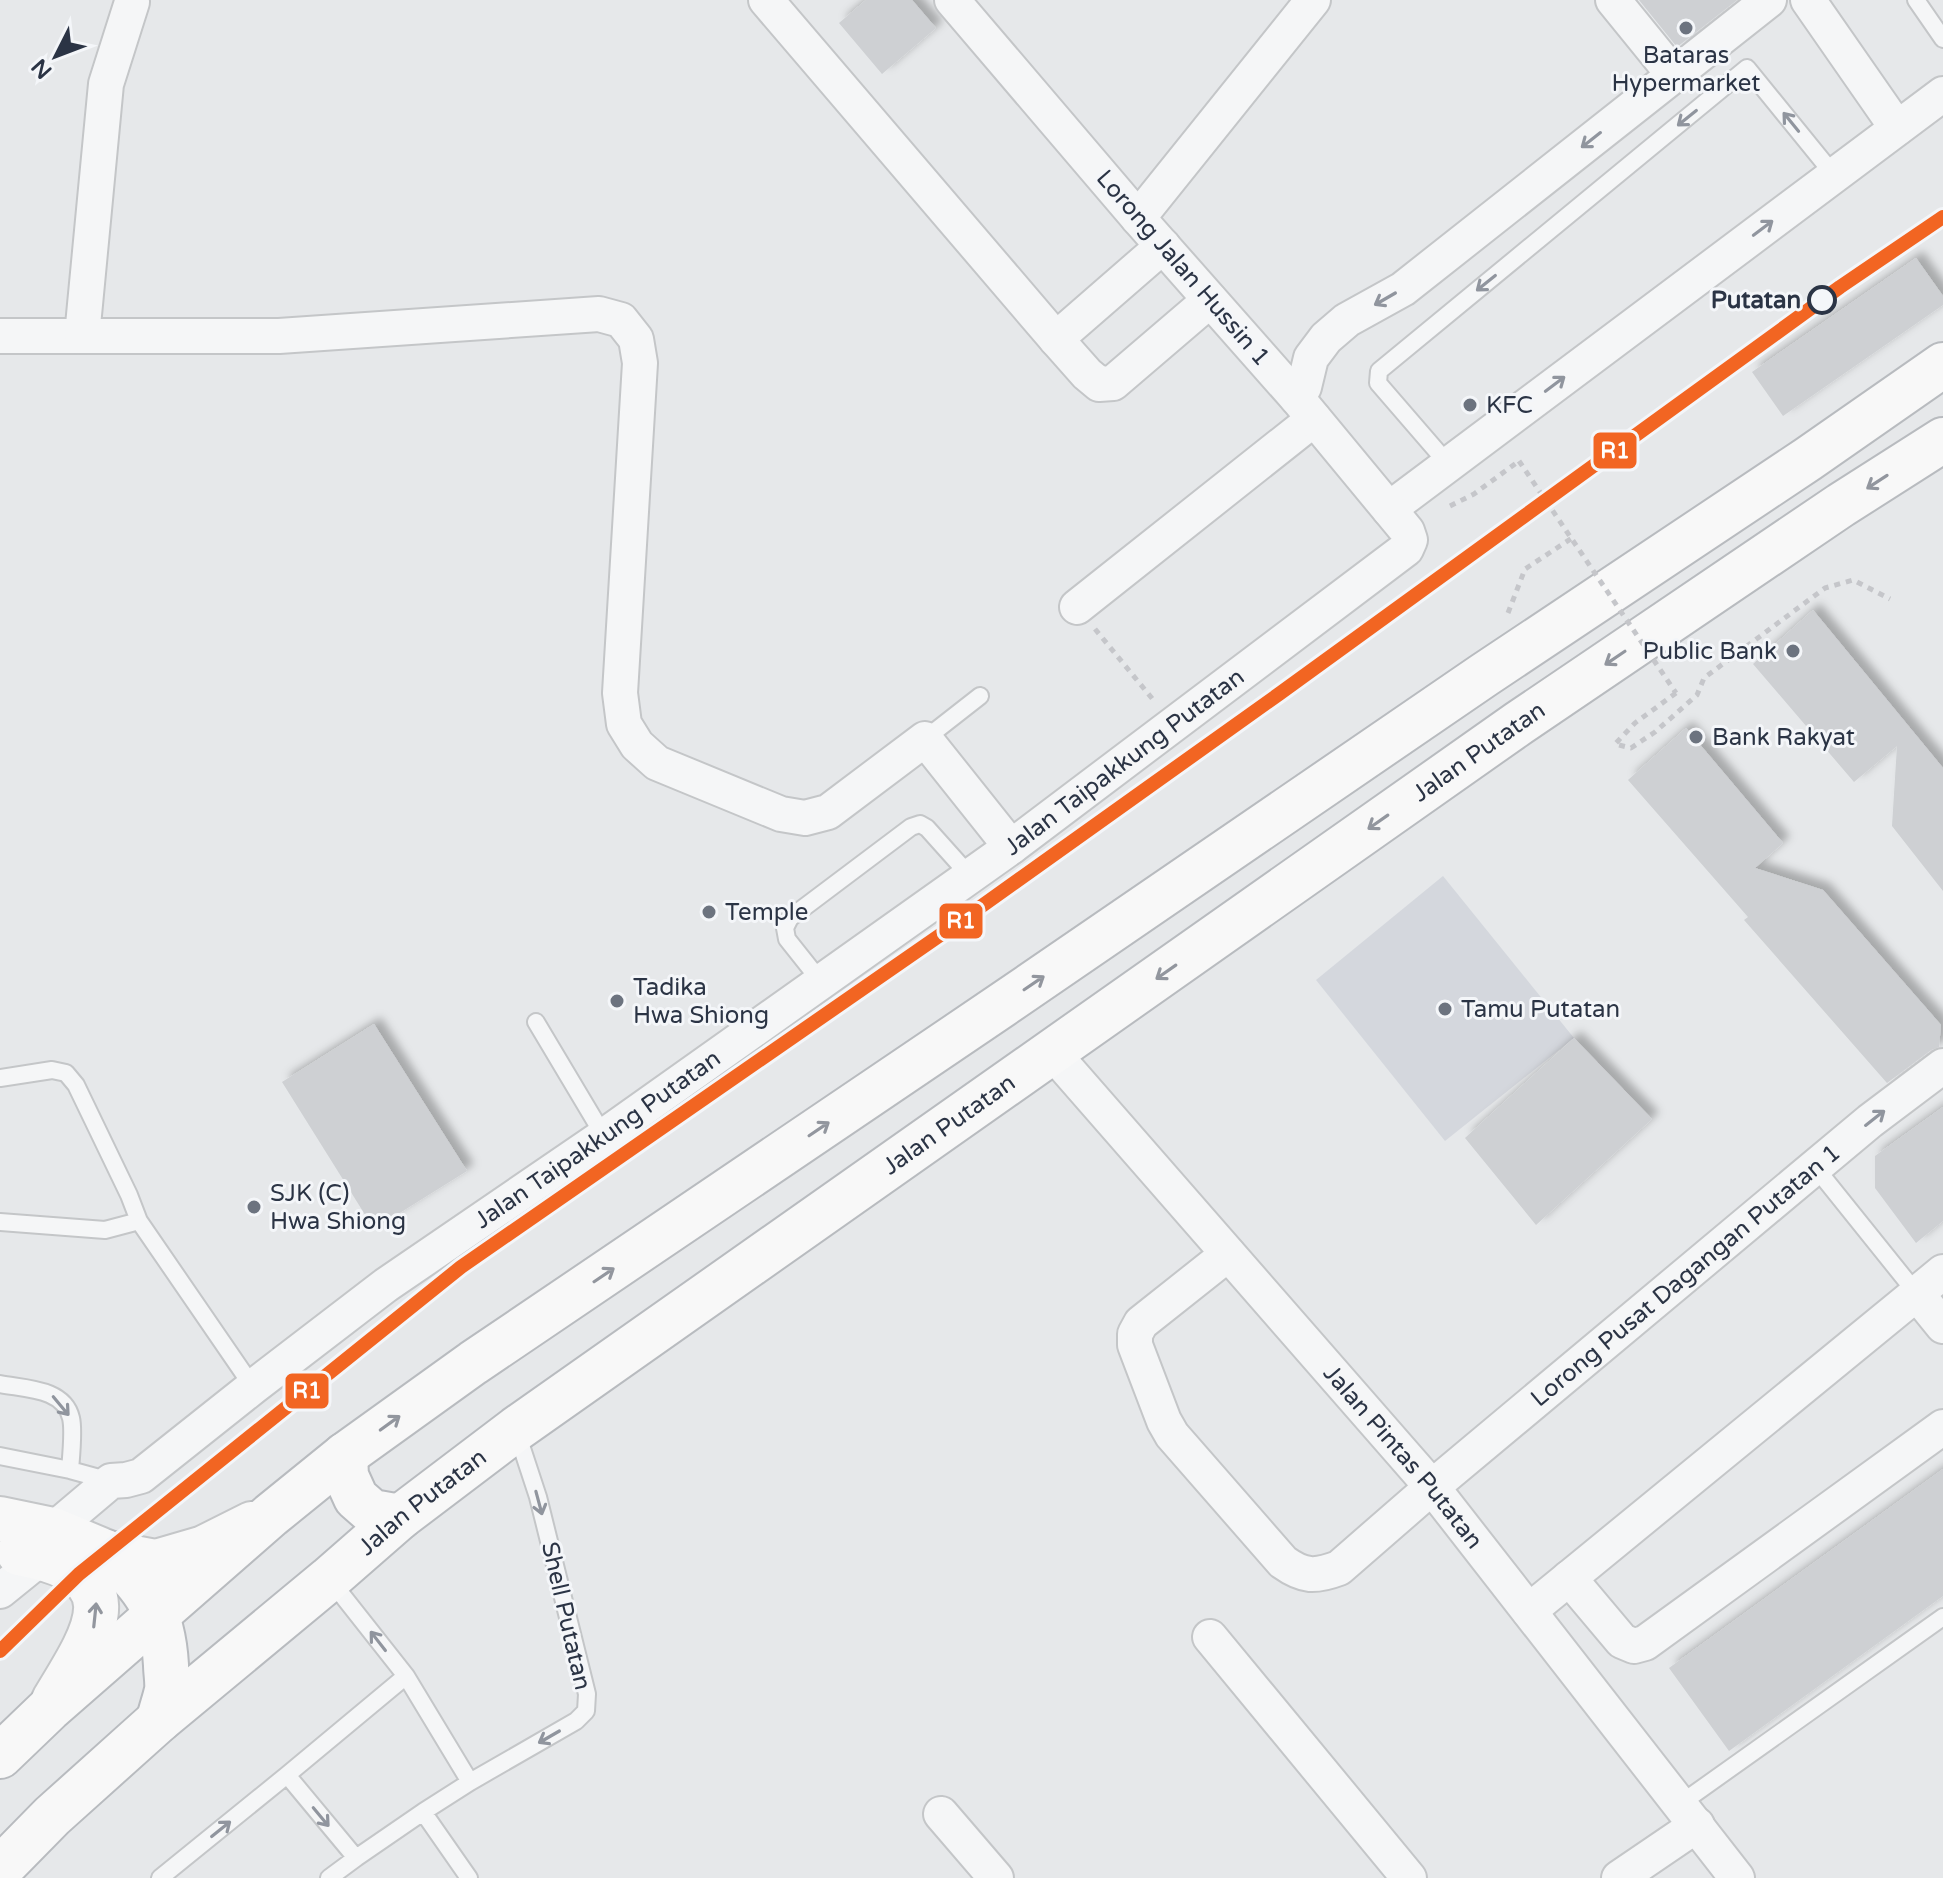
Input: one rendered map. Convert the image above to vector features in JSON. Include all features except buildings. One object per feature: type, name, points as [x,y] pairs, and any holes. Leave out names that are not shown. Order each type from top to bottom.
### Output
[{"type":"main road","points":[[0,1756],[49,1709],[271,1515],[345,1455],[473,1363],[1943,365]]},
{"type":"main road","name":"Jalan Putatan","points":[[0,1869],[52,1816],[159,1720],[400,1517],[516,1429],[1519,723],[1943,440]]},
{"type":"main road","points":[[345,1455],[346,1476],[356,1498],[372,1512],[400,1517]]},
{"type":"main road","points":[[31,1546],[108,1553],[156,1562],[204,1548],[271,1515]]},
{"type":"main road","points":[[0,1519],[31,1546],[87,1580],[96,1600],[95,1625],[49,1709]]},
{"type":"main road","points":[[108,1553],[140,1588],[157,1615],[165,1650],[167,1688],[159,1720]]},
{"type":"street","points":[[1138,218],[1313,0]]},
{"type":"street","points":[[1613,0],[1674,75]]},
{"type":"street","points":[[1077,607],[1305,409],[1304,387],[1311,358],[1326,338],[1347,320],[1403,289],[1769,0]]},
{"type":"street","points":[[1808,0],[1897,128]]},
{"type":"street","points":[[82,336],[106,84],[132,2]]},
{"type":"street","points":[[770,2],[1056,339],[1099,384],[1113,383],[1210,300]]},
{"type":"street","name":"Lorong Jalan Hussin 1","points":[[957,2],[1138,218],[1305,409],[1407,531],[1410,540]]},
{"type":"street","points":[[1389,509],[1943,94]]},
{"type":"street","points":[[1056,339],[1163,246]]},
{"type":"street","points":[[0,336],[279,336],[599,314],[621,320],[636,339],[640,363],[620,693],[624,724],[637,745],[657,763],[781,814],[805,818],[828,812],[925,739],[1011,847]]},
{"type":"street","name":"Jalan Taipakkung Putatan","points":[[0,1591],[31,1546],[111,1481],[141,1476],[386,1285],[604,1136],[1011,847],[1406,549],[1410,540]]},
{"type":"street","name":"Jalan Pintas Putatan","points":[[1052,1052],[1432,1487],[1737,1878]]},
{"type":"street","name":"Lorong Pusat Dagangan Putatan 1","points":[[1228,1254],[1141,1323],[1135,1334],[1135,1345],[1172,1435],[1283,1562],[1308,1575],[1324,1574],[1339,1568],[1870,1121],[1943,1066]]},
{"type":"street","points":[[1529,1611],[1943,1272]]},
{"type":"street","points":[[1917,1294],[1943,1326]]},
{"type":"street","points":[[1569,1578],[1622,1641],[1634,1646],[1645,1643],[1943,1427]]},
{"type":"street","points":[[1210,1637],[1409,1878]]},
{"type":"street","points":[[941,1814],[996,1878]]},
{"type":"street","points":[[1619,1878],[1688,1814]]},
{"type":"lane","points":[[1916,0],[1943,39]]},
{"type":"lane","points":[[1448,464],[1378,383],[1379,371],[1747,68],[1834,175]]},
{"type":"lane","points":[[925,739],[980,696]]},
{"type":"lane","points":[[822,983],[787,939],[785,928],[790,918],[911,827],[920,824],[927,828],[970,876]]},
{"type":"lane","points":[[536,1022],[604,1136]]},
{"type":"lane","points":[[0,1078],[52,1070],[66,1073],[76,1085],[139,1221],[253,1387]]},
{"type":"lane","points":[[1815,1167],[1917,1294]]},
{"type":"lane","points":[[0,1222],[105,1230],[139,1221]]},
{"type":"lane","points":[[0,1384],[49,1393],[63,1402],[71,1418],[70,1470]]},
{"type":"lane","name":"Shell Putatan","points":[[470,1782],[576,1721],[586,1711],[587,1694],[538,1497],[516,1429]]},
{"type":"lane","points":[[0,1456],[111,1481]]},
{"type":"lane","points":[[329,1579],[406,1676],[470,1782],[329,1878]]},
{"type":"lane","points":[[1688,1814],[1943,1617]]},
{"type":"lane","points":[[160,1878],[406,1676]]},
{"type":"lane","points":[[287,1775],[356,1858]]},
{"type":"lane","points":[[423,1812],[469,1878]]},
{"type":"path","points":[[1474,494],[1519,461],[1676,693],[1635,723],[1615,744],[1631,748],[1655,732],[1697,695],[1704,678],[1825,588],[1853,580],[1890,599]]},
{"type":"path","points":[[1525,569],[1572,538]]},
{"type":"path","points":[[1077,607],[1175,726]]},
{"type":"shaded area","name":"Tamu Putatan","points":[[1443,876],[1574,1038],[1445,1141],[1316,980]]},
{"type":"transit line","name":"R1","points":[[0,1651],[79,1574],[461,1267],[972,913],[1840,287],[1943,217]]},
{"type":"place","name":"Bataras Hypermarket","points":[[1686,28]]},
{"type":"place","name":"Putatan","points":[[1822,300]]},
{"type":"place","name":"KFC","points":[[1470,405]]},
{"type":"place","name":"Public Bank","points":[[1793,651]]},
{"type":"place","name":"Bank Rakyat","points":[[1696,737]]},
{"type":"place","name":"Temple","points":[[709,912]]},
{"type":"place","name":"Tadika Hwa Shiong","points":[[617,1001]]},
{"type":"place","name":"Tamu Putatan","points":[[1445,1009]]},
{"type":"place","name":"SJK (C) Hwa Shiong","points":[[254,1207]]}]
